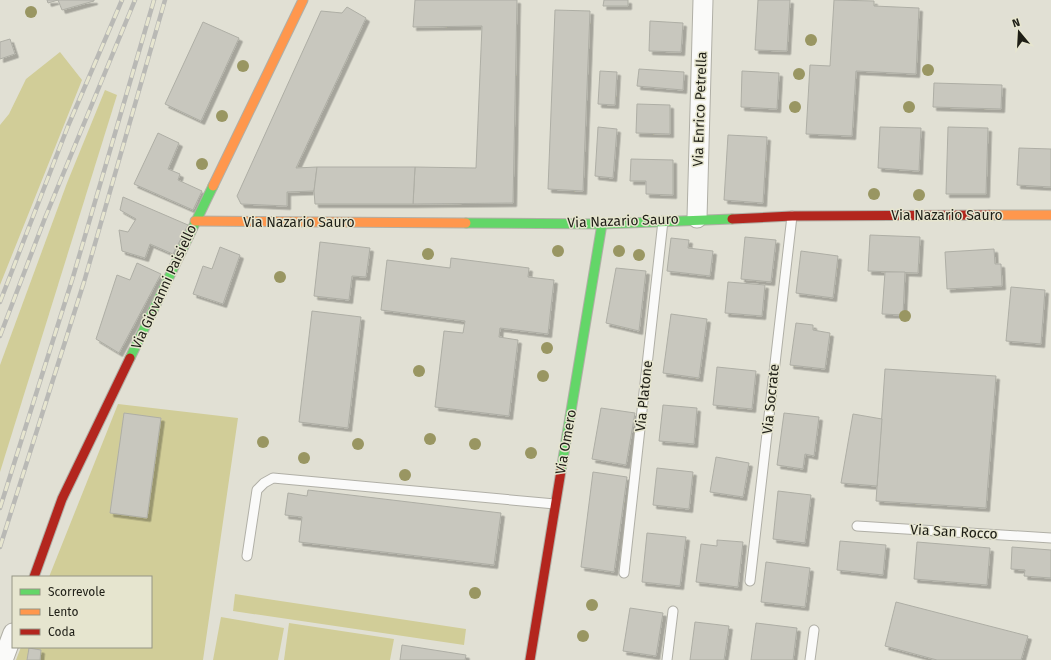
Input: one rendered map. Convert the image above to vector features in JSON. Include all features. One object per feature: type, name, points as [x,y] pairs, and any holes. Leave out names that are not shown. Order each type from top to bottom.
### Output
[{"type":"street","name":"Via Giovanni Paisiello","points":[[34,576],[62,499],[303,0]]},
{"type":"street","name":"Via Enrico Petrella","points":[[696,218],[703,0]]},
{"type":"street","name":"Via Nazario Sauro","points":[[195,222],[602,224],[696,218],[792,216],[1051,215]]},
{"type":"street","name":"Via Omero","points":[[530,660],[602,224]]},
{"type":"street","points":[[3,660],[12,636]]},
{"type":"lane","name":"Via Socrate","points":[[750,581],[792,216]]},
{"type":"lane","name":"Via Platone","points":[[624,573],[664,220]]},
{"type":"lane","points":[[247,556],[257,490],[264,483],[274,478],[555,504]]},
{"type":"lane","name":"Via San Rocco","points":[[857,526],[1051,538]]},
{"type":"lane","points":[[667,660],[673,611]]},
{"type":"lane","points":[[810,660],[814,630]]},
{"type":"shaded area","points":[[60,52],[82,80],[0,285],[0,125],[9,114],[26,79]]},
{"type":"shaded area","points":[[105,90],[117,95],[0,472],[0,365],[67,183]]},
{"type":"shaded area","points":[[118,404],[238,418],[203,660],[16,660],[21,648],[152,648],[152,576],[49,576]]},
{"type":"shaded area","points":[[235,594],[466,629],[464,645],[233,611]]},
{"type":"shaded area","points":[[221,617],[284,628],[278,660],[213,660]]},
{"type":"shaded area","points":[[289,623],[394,639],[390,660],[284,660]]},
{"type":"building","points":[[47,0],[58,0],[48,3]]},
{"type":"building","points":[[58,0],[94,0],[94,1],[62,10]]},
{"type":"building","points":[[415,0],[517,0],[513,203],[413,204],[415,167],[476,168],[482,26],[413,27]]},
{"type":"building","points":[[604,0],[628,0],[628,6],[603,6]]},
{"type":"building","points":[[758,0],[790,0],[787,51],[755,50]]},
{"type":"building","points":[[834,0],[874,1],[874,6],[919,8],[916,74],[856,71],[852,136],[806,134],[810,65],[830,66]]},
{"type":"building","points":[[347,7],[366,18],[296,168],[317,167],[314,191],[287,192],[287,206],[241,204],[237,196],[321,11],[342,13]]},
{"type":"building","points":[[555,10],[590,11],[583,191],[548,189]]},
{"type":"building","points":[[650,21],[683,23],[681,52],[649,51]]},
{"type":"building","points":[[203,22],[239,38],[201,121],[165,104]]},
{"type":"building","points":[[10,39],[15,54],[0,59],[0,42]]},
{"type":"building","points":[[639,69],[684,72],[683,90],[637,86]]},
{"type":"building","points":[[600,71],[617,72],[615,105],[598,104]]},
{"type":"building","points":[[742,71],[779,73],[777,109],[741,107]]},
{"type":"building","points":[[934,83],[1002,85],[1001,109],[933,107]]},
{"type":"building","points":[[637,104],[670,105],[670,134],[636,133]]},
{"type":"building","points":[[598,127],[617,129],[613,178],[595,176]]},
{"type":"building","points":[[880,127],[921,128],[919,171],[878,168]]},
{"type":"building","points":[[948,127],[988,128],[986,194],[946,194]]},
{"type":"building","points":[[158,133],[179,143],[168,169],[180,174],[178,180],[202,191],[193,210],[134,184]]},
{"type":"building","points":[[728,135],[767,137],[763,203],[724,200]]},
{"type":"building","points":[[1019,148],[1051,149],[1051,187],[1017,185]]},
{"type":"building","points":[[631,159],[673,160],[673,195],[646,194],[646,181],[630,181]]},
{"type":"building","points":[[317,167],[415,167],[413,204],[315,204],[314,191]]},
{"type":"building","points":[[123,197],[188,225],[173,254],[150,244],[145,258],[122,251],[119,230],[128,232],[136,219],[120,210]]},
{"type":"building","points":[[870,235],[920,237],[918,273],[868,271]]},
{"type":"building","points":[[745,237],[776,240],[771,282],[741,279]]},
{"type":"building","points":[[671,238],[689,240],[688,248],[713,251],[710,276],[667,271]]},
{"type":"building","points":[[320,242],[370,248],[366,277],[352,276],[349,300],[314,296]]},
{"type":"building","points":[[220,247],[240,255],[223,304],[193,294],[203,266],[212,269]]},
{"type":"building","points":[[994,249],[995,264],[1001,264],[1002,286],[947,289],[945,252]]},
{"type":"building","points":[[801,251],[838,256],[833,298],[796,293]]},
{"type":"building","points":[[451,258],[529,268],[528,277],[554,280],[548,334],[500,328],[499,337],[518,340],[509,416],[435,407],[444,331],[463,333],[465,321],[381,310],[387,260],[450,268]]},
{"type":"building","points":[[137,263],[161,274],[119,353],[96,339],[117,275],[130,280]]},
{"type":"building","points":[[616,268],[646,271],[639,331],[606,323]]},
{"type":"building","points":[[885,272],[905,272],[903,315],[882,314]]},
{"type":"building","points":[[728,282],[765,285],[762,316],[725,313]]},
{"type":"building","points":[[1011,287],[1045,290],[1041,344],[1006,341]]},
{"type":"building","points":[[312,311],[361,317],[348,428],[299,422]]},
{"type":"building","points":[[671,314],[707,319],[699,378],[663,373]]},
{"type":"building","points":[[796,323],[813,325],[813,330],[830,333],[825,369],[790,365]]},
{"type":"building","points":[[717,367],[756,371],[752,409],[713,405]]},
{"type":"building","points":[[885,369],[996,376],[986,508],[876,501]]},
{"type":"building","points":[[663,405],[697,408],[694,444],[659,441]]},
{"type":"building","points":[[601,408],[635,413],[626,465],[592,459]]},
{"type":"building","points":[[124,413],[161,418],[147,518],[110,513]]},
{"type":"building","points":[[784,413],[819,417],[814,456],[805,454],[803,469],[777,465]]},
{"type":"building","points":[[853,414],[882,419],[877,486],[841,483]]},
{"type":"building","points":[[716,457],[749,463],[743,497],[710,492]]},
{"type":"building","points":[[657,468],[693,472],[689,509],[653,505]]},
{"type":"building","points":[[593,472],[627,477],[614,572],[581,567]]},
{"type":"building","points":[[308,490],[501,513],[494,565],[299,542],[302,517],[285,515],[288,493],[307,496]]},
{"type":"building","points":[[778,491],[811,495],[805,543],[773,539]]},
{"type":"building","points":[[647,533],[686,537],[680,586],[642,582]]},
{"type":"building","points":[[717,540],[743,542],[738,587],[696,582],[701,544],[717,546]]},
{"type":"building","points":[[840,541],[886,545],[883,575],[837,570]]},
{"type":"building","points":[[917,542],[990,548],[987,585],[914,579]]},
{"type":"building","points":[[1012,547],[1051,550],[1051,578],[1024,576],[1025,570],[1011,569]]},
{"type":"building","points":[[766,562],[810,568],[805,607],[761,602]]},
{"type":"building","points":[[896,602],[1028,636],[1021,660],[937,660],[885,646]]},
{"type":"building","points":[[630,608],[663,613],[656,656],[623,651]]},
{"type":"building","points":[[695,622],[729,626],[724,660],[690,660]]},
{"type":"building","points":[[756,623],[797,628],[793,660],[751,660]]},
{"type":"building","points":[[402,645],[466,655],[465,660],[400,660]]},
{"type":"building","points":[[29,648],[41,650],[40,660],[27,660]]},
{"type":"railway","points":[[0,302],[68,126],[122,0]]},
{"type":"railway","points":[[0,336],[45,218],[135,0]]},
{"type":"railway","points":[[0,508],[73,277],[154,0]]},
{"type":"railway","points":[[0,547],[84,282],[165,0]]},
{"type":"traffic: fast","points":[[130,358],[213,186]]},
{"type":"traffic: fast","points":[[466,223],[602,224],[732,219]]},
{"type":"traffic: fast","points":[[561,471],[602,224]]},
{"type":"traffic: slow","points":[[213,186],[303,0]]},
{"type":"traffic: slow","points":[[989,215],[1051,215]]},
{"type":"traffic: slow","points":[[195,221],[466,223]]},
{"type":"traffic: jam","points":[[732,219],[792,216],[989,215]]},
{"type":"traffic: jam","points":[[34,576],[62,499],[130,358]]},
{"type":"traffic: jam","points":[[530,660],[561,471]]}]
